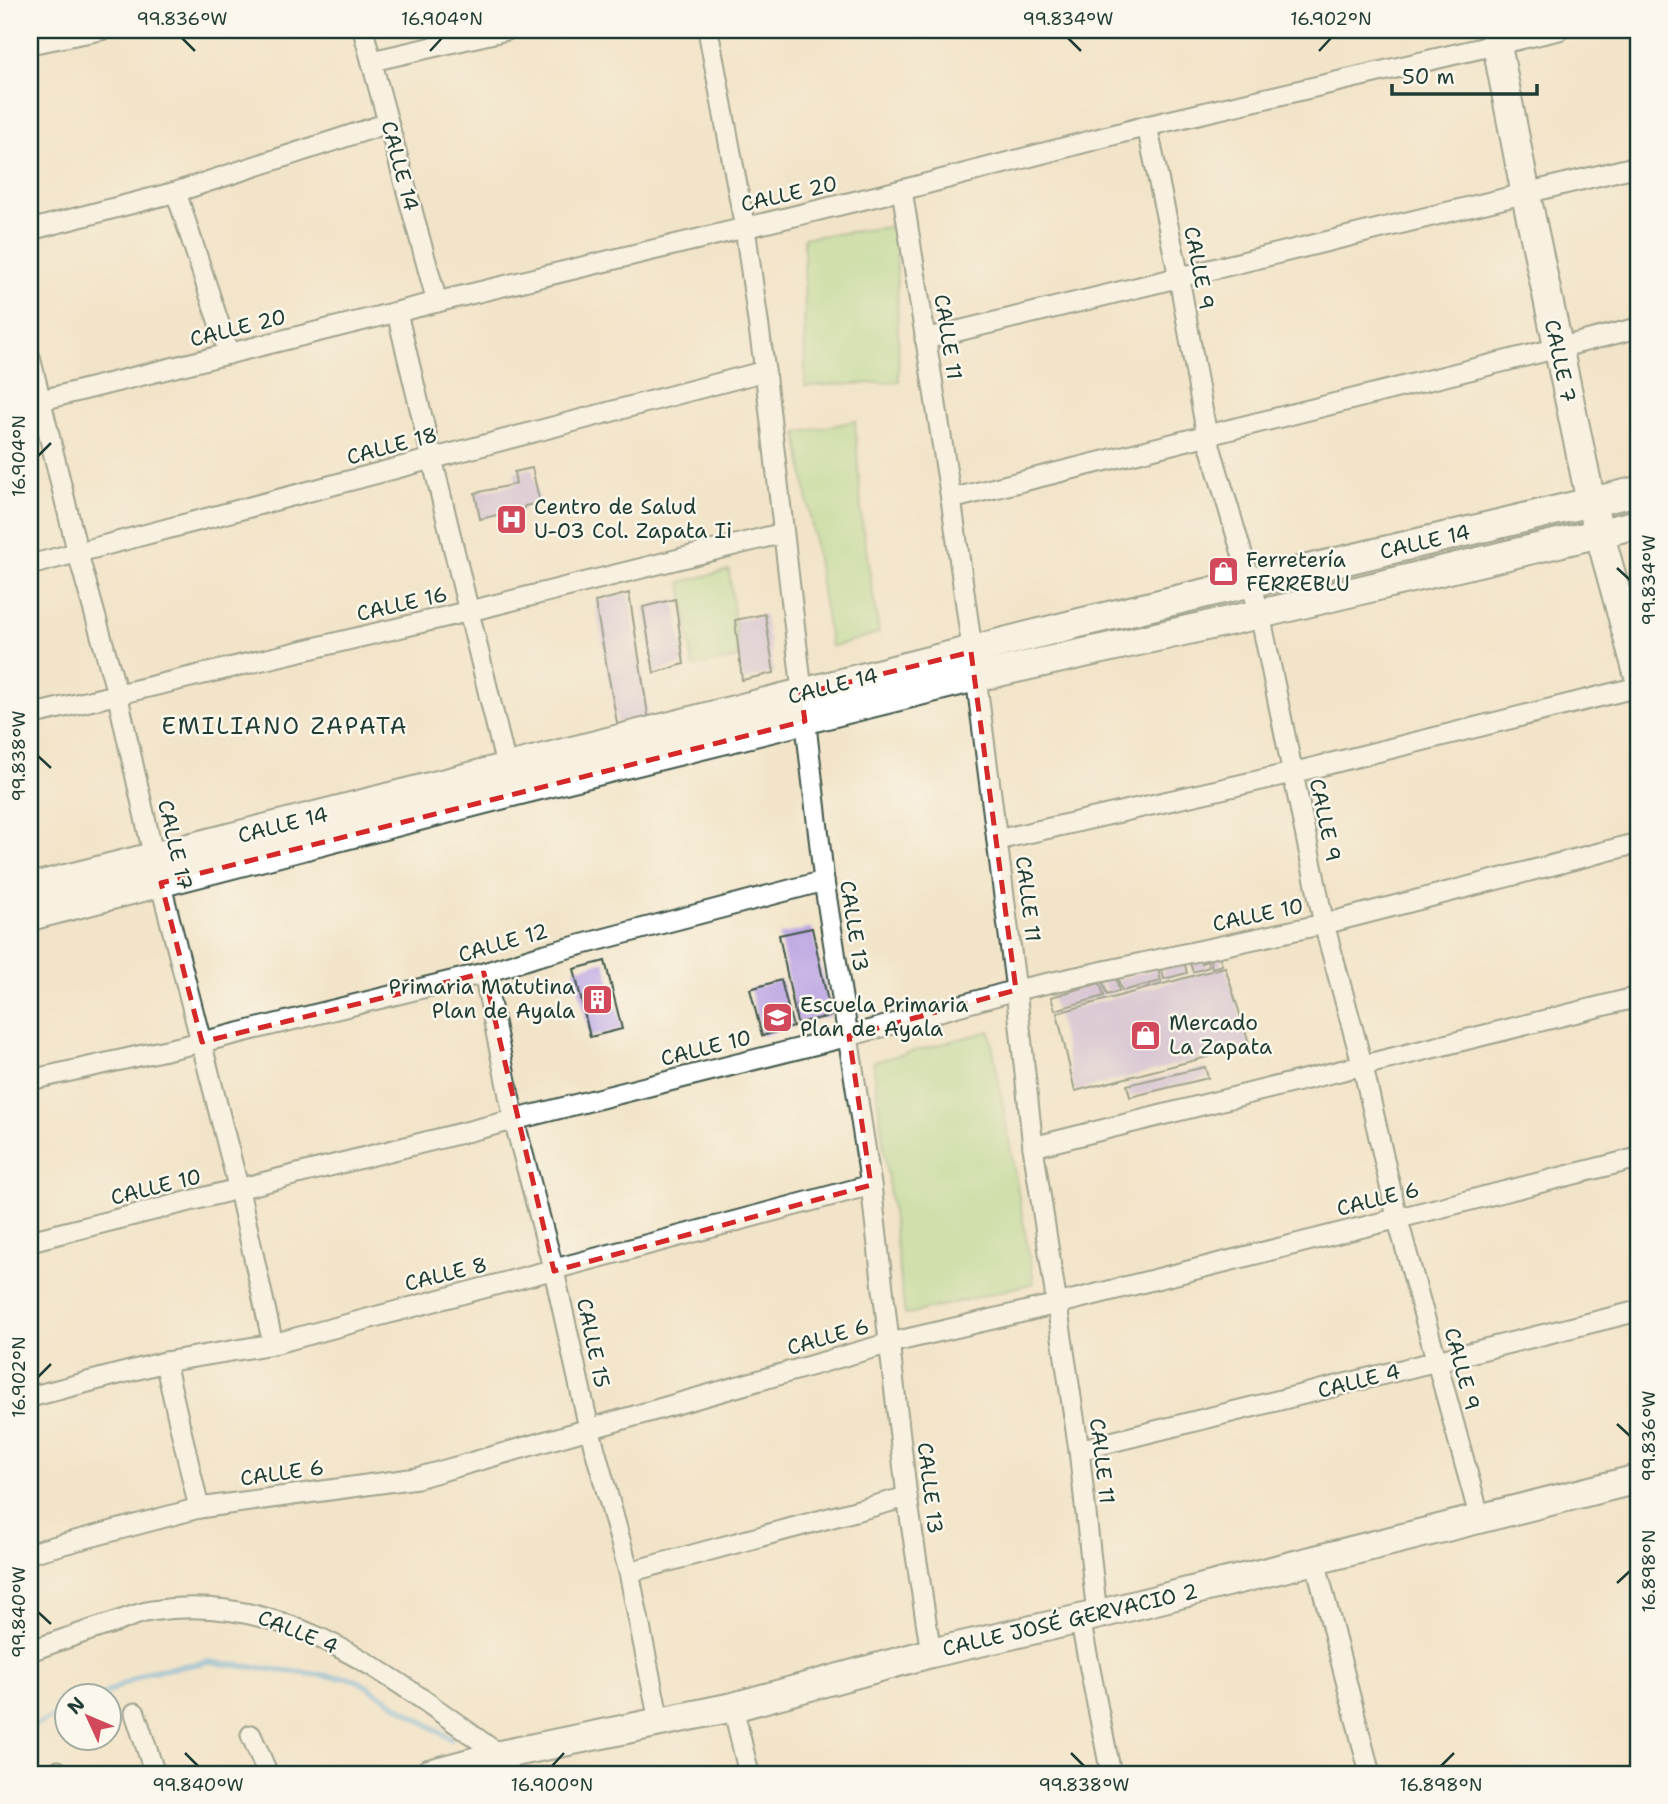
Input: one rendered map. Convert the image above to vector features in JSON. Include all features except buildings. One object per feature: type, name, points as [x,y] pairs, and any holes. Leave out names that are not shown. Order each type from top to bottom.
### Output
[{"type":"main road","name":"CALLE 7","points":[[1496,37],[1526,195],[1591,502],[1638,673]]},
{"type":"main road","name":"CALLE 14","points":[[974,664],[1079,623],[1638,491]]},
{"type":"main road","name":"CALLE 14","points":[[30,916],[157,871],[974,664],[1260,614],[1638,524]]},
{"type":"main road","name":"CALLE 14","points":[[30,888],[157,871]]},
{"type":"main road","name":"CALLE JOSÉ GERVACIO 2","points":[[429,1774],[500,1755],[733,1707],[931,1653],[1089,1617],[1638,1479]]},
{"type":"street","points":[[30,44],[98,30]]},
{"type":"street","name":"CALLE 14","points":[[363,30],[437,302]]},
{"type":"street","points":[[372,61],[507,30]]},
{"type":"street","points":[[708,30],[745,228],[765,371]]},
{"type":"street","name":"CALLE 20","points":[[35,402],[902,190],[1496,37],[1559,30]]},
{"type":"street","points":[[30,230],[176,192],[388,123]]},
{"type":"street","name":"CALLE 9","points":[[1147,126],[1179,277],[1207,436],[1260,614],[1324,924],[1363,1067],[1397,1217],[1480,1519]]},
{"type":"street","points":[[925,339],[1638,166]]},
{"type":"street","name":"CALLE 11","points":[[902,190],[951,499],[1016,990],[1033,1147],[1079,1450],[1089,1617],[1111,1774]]},
{"type":"street","points":[[176,192],[229,354]]},
{"type":"street","points":[[397,313],[510,780]]},
{"type":"street","points":[[951,499],[1638,328]]},
{"type":"street","name":"CALLE 17","points":[[30,357],[35,402],[117,693],[157,871],[239,1189],[273,1344]]},
{"type":"street","name":"CALLE 18","points":[[30,565],[765,371]]},
{"type":"street","name":"CALLE 13","points":[[765,371],[824,881],[871,1185],[907,1497],[931,1653]]},
{"type":"street","name":"CALLE 16","points":[[30,715],[470,611],[783,533]]},
{"type":"street","points":[[997,840],[1292,773],[1638,687]]},
{"type":"street","name":"CALLE 10","points":[[30,1241],[849,1036],[1016,990],[1324,924],[1638,843]]},
{"type":"street","name":"CALLE 12","points":[[30,1080],[202,1042],[484,973],[538,956],[824,881]]},
{"type":"street","name":"CALLE 15","points":[[484,973],[514,1120],[554,1271],[589,1428],[629,1572],[659,1721]]},
{"type":"street","points":[[1033,1147],[1638,997]]},
{"type":"street","name":"CALLE 6","points":[[30,1553],[199,1508],[417,1478],[890,1343],[1057,1304],[1638,1158]]},
{"type":"street","name":"CALLE 8","points":[[30,1397],[165,1362],[273,1344],[871,1185]]},
{"type":"street","name":"CALLE 4","points":[[1079,1450],[1638,1311]]},
{"type":"street","points":[[165,1362],[199,1508]]},
{"type":"street","points":[[629,1572],[907,1497]]},
{"type":"street","points":[[1315,1560],[1370,1774]]},
{"type":"street","name":"CALLE 4","points":[[30,1651],[150,1611],[209,1607],[261,1615],[314,1634],[371,1664],[500,1755]]},
{"type":"street","points":[[733,1707],[749,1774]]},
{"type":"street","points":[[135,1713],[155,1774]]},
{"type":"street","points":[[251,1735],[268,1774]]},
{"type":"highlighted area","points":[[971,652],[1016,990],[849,1036],[871,1185],[554,1271],[484,973],[202,1042],[161,883],[805,721],[801,694]]},
{"type":"green space","points":[[896,226],[899,382],[805,386],[804,238]]},
{"type":"green space","points":[[855,421],[862,523],[879,633],[831,647],[797,433]]},
{"type":"green space","points":[[729,570],[739,658],[693,666],[681,582]]},
{"type":"green space","points":[[990,1031],[1034,1283],[905,1315],[873,1062]]},
{"type":"waterway","points":[[122,1685],[147,1672],[208,1662],[355,1679],[451,1739]]},
{"type":"waterway","points":[[30,1728],[52,1718]]},
{"type":"place","name":"Centro de Salud U-03 Col. Zapata Ii","points":[[511,519]]},
{"type":"place","name":"Ferretería FERREBLU","points":[[1223,572]]},
{"type":"place","name":"Primaria Matutina Plan de Ayala","points":[[598,999]]},
{"type":"place","name":"Escuela Primaria Plan de Ayala","points":[[777,1017]]},
{"type":"place","name":"Mercado La Zapata","points":[[1146,1035]]},
{"type":"district","name":"EMILIANO ZAPATA","points":[[285,726]]}]
